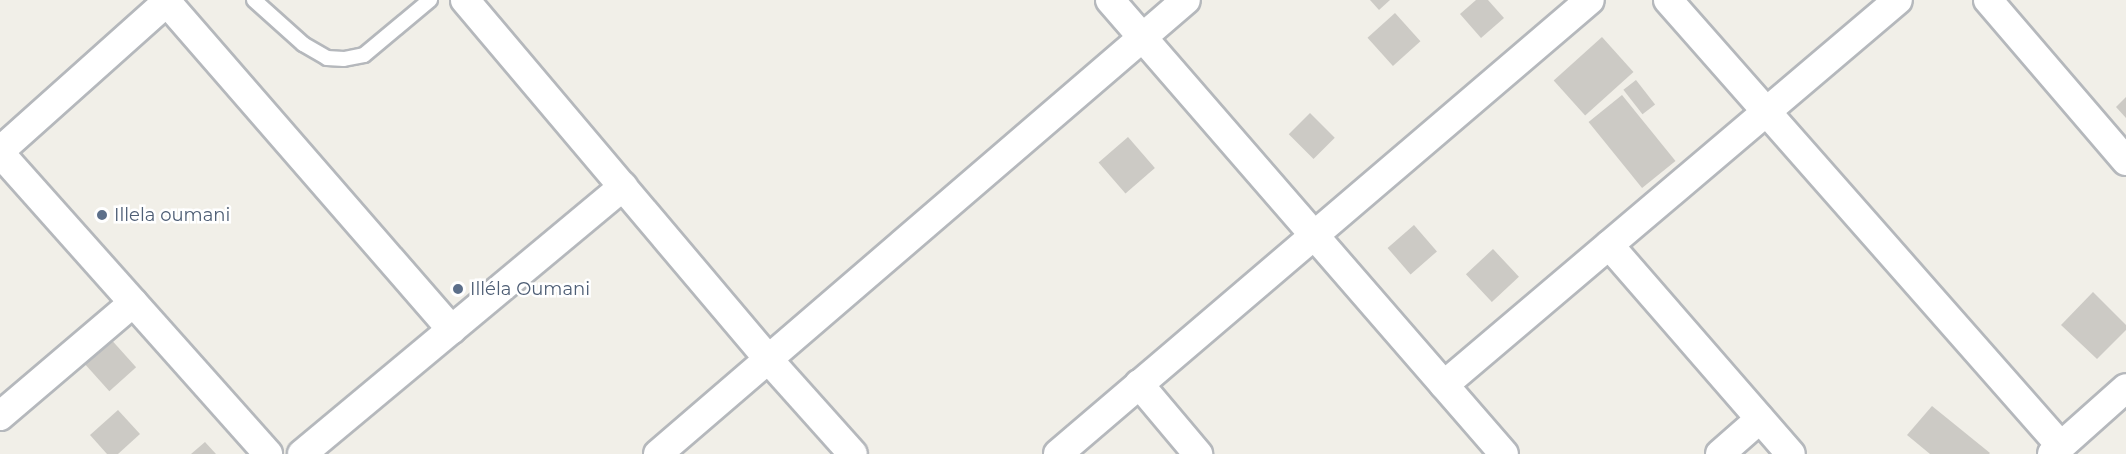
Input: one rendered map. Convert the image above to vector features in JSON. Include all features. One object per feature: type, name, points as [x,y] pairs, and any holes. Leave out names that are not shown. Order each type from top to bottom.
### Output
[{"type":"street","points":[[465,0],[768,359],[853,454]]},
{"type":"street","points":[[1110,0],[1504,454]]},
{"type":"street","points":[[658,454],[1141,36],[1186,0]]},
{"type":"street","points":[[1058,454],[1590,0]]},
{"type":"street","points":[[1668,0],[1767,112],[2056,450],[2126,388]]},
{"type":"street","points":[[1444,385],[1898,0]]},
{"type":"street","points":[[1988,0],[2126,160]]},
{"type":"street","points":[[268,454],[0,152],[167,1],[452,330]]},
{"type":"street","points":[[302,454],[623,187]]},
{"type":"street","points":[[1609,245],[1791,454]]},
{"type":"street","points":[[0,416],[133,303]]},
{"type":"street","points":[[1139,384],[1198,454]]},
{"type":"street","points":[[1720,454],[1760,419]]},
{"type":"lane","points":[[254,0],[303,44],[327,58],[344,59],[364,55],[430,0]]},
{"type":"building","points":[[1370,0],[1390,0],[1379,10]]},
{"type":"building","points":[[1476,0],[1488,0],[1504,18],[1481,38],[1460,14]]},
{"type":"building","points":[[1395,13],[1420,41],[1393,66],[1368,38]]},
{"type":"building","points":[[1602,37],[1633,72],[1585,115],[1554,80]]},
{"type":"building","points":[[1636,80],[1655,104],[1642,114],[1623,90]]},
{"type":"building","points":[[1622,95],[1675,161],[1642,188],[1589,122]]},
{"type":"building","points":[[2126,97],[2126,118],[2116,107]]},
{"type":"building","points":[[1310,113],[1335,138],[1314,159],[1289,134]]},
{"type":"building","points":[[1128,137],[1155,168],[1125,194],[1099,163]]},
{"type":"building","points":[[1414,225],[1437,251],[1411,274],[1388,248]]},
{"type":"building","points":[[1493,249],[1519,277],[1492,302],[1466,274]]},
{"type":"building","points":[[2093,292],[2126,325],[2126,330],[2097,359],[2061,325]]},
{"type":"building","points":[[108,336],[136,367],[109,391],[81,360]]},
{"type":"building","points":[[1932,406],[1990,453],[1930,454],[1907,435]]},
{"type":"building","points":[[118,410],[140,434],[118,454],[107,454],[90,435]]},
{"type":"building","points":[[205,442],[216,454],[191,454]]},
{"type":"place","name":"Illela oumani","points":[[102,215]]},
{"type":"place","name":"Illéla Oumani","points":[[458,289]]}]
